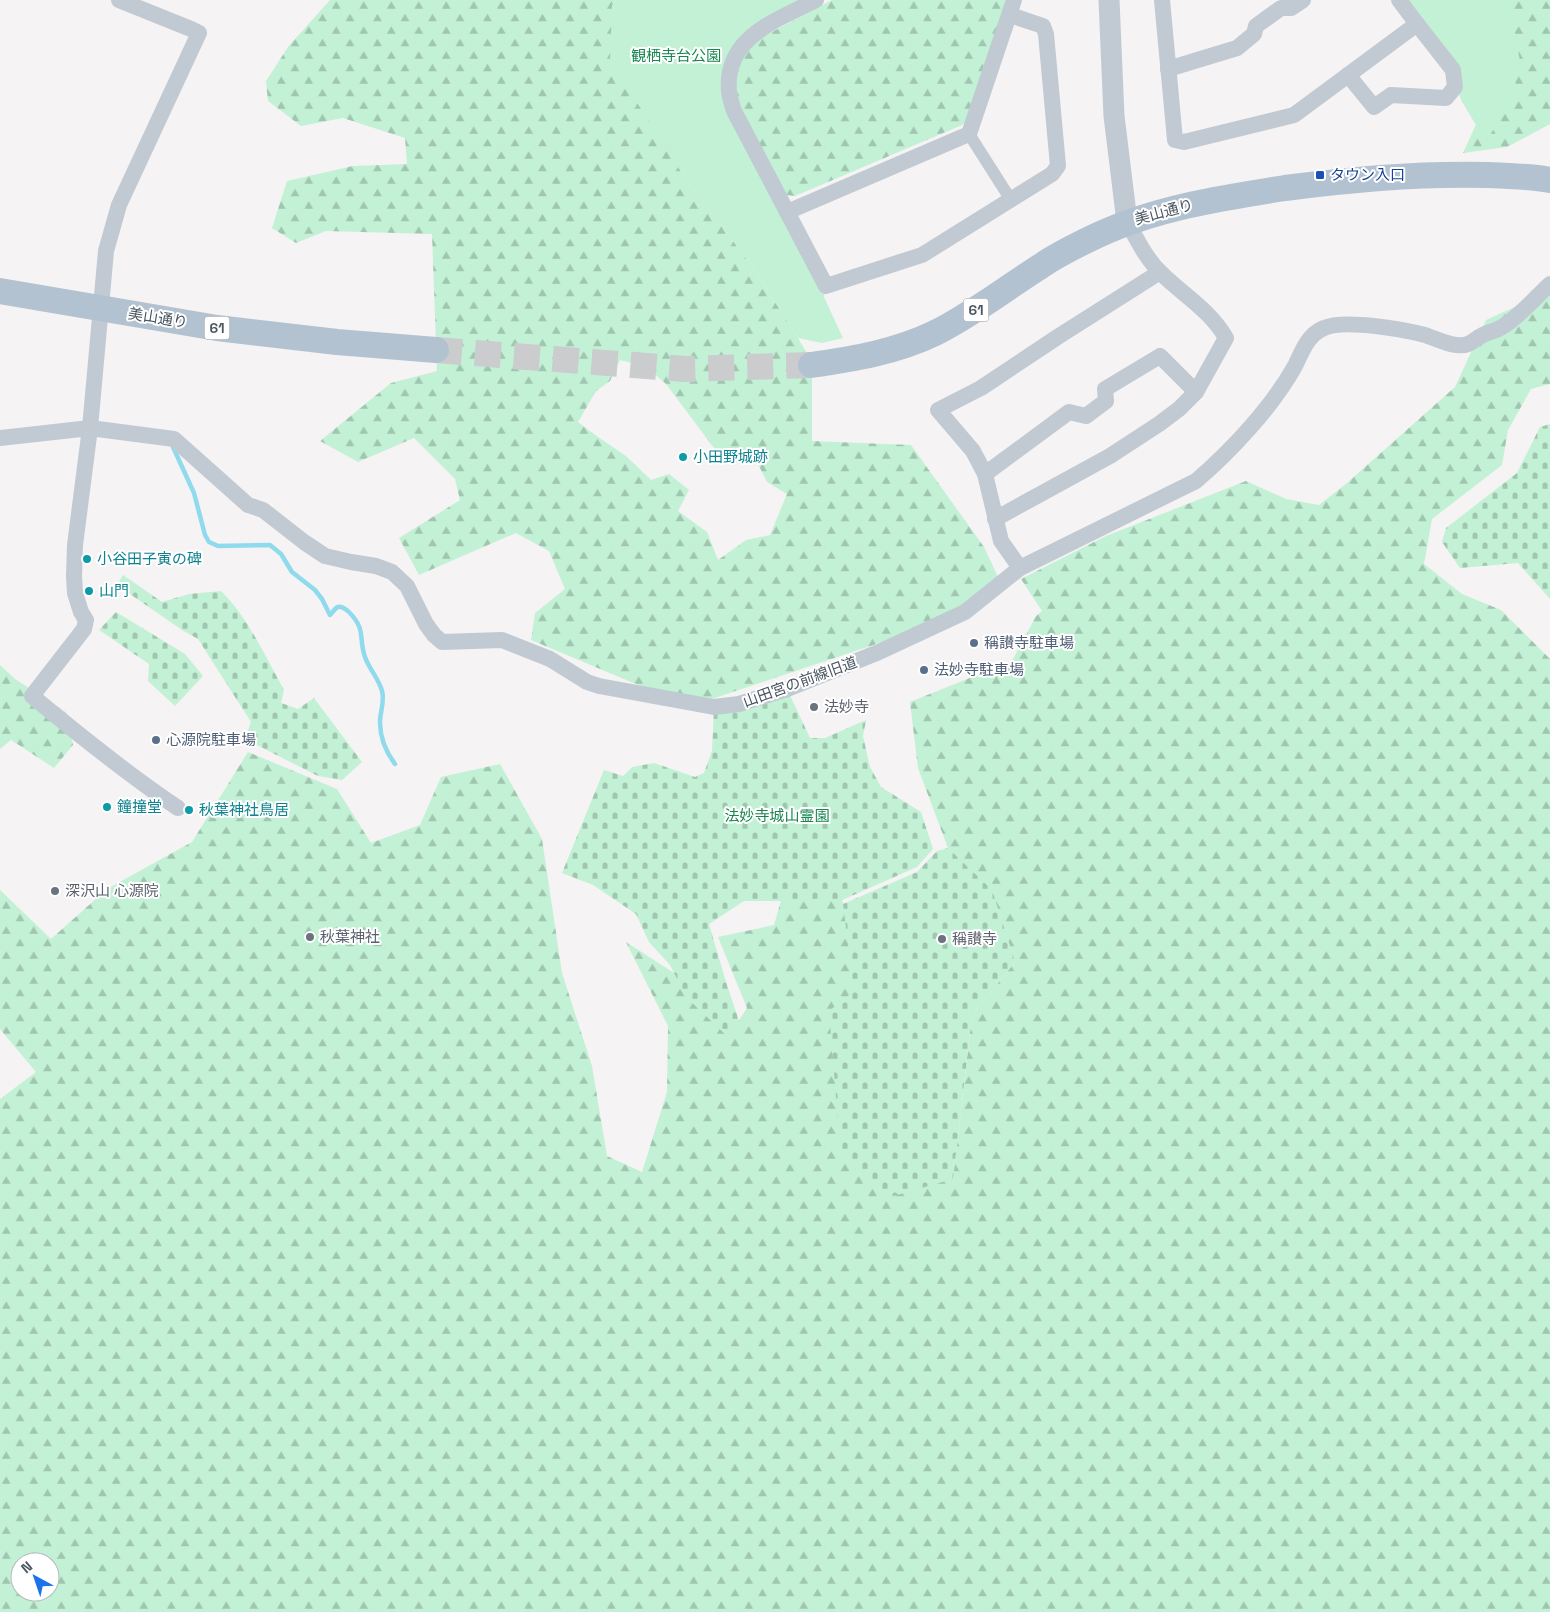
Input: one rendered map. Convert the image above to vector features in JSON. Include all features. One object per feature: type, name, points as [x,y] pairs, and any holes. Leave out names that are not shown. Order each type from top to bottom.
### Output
[{"type":"main road","name":"美山通り","points":[[811,365],[864,357],[896,348],[934,333],[978,308],[1043,264],[1070,249],[1127,222],[1191,204],[1325,183],[1394,175],[1464,174],[1531,176],[1550,180]]},
{"type":"main road","name":"美山通り","points":[[0,291],[175,321],[260,333],[337,342],[436,350]]},
{"type":"street","points":[[119,0],[191,28],[199,33],[120,205],[106,251],[89,433],[75,545],[75,593],[81,612],[86,620],[84,629],[32,696],[89,743],[178,808]]},
{"type":"street","points":[[787,212],[969,134],[1012,8],[1043,26],[1046,34],[1058,166],[1052,174],[922,255],[826,286],[787,212],[734,111],[729,92],[734,58],[743,44],[758,30],[816,0]]},
{"type":"street","points":[[995,519],[1068,480],[1159,424],[1179,409],[1196,392],[1226,338],[1204,309],[1160,272],[1144,253],[1127,222],[1114,116],[1109,0]]},
{"type":"street","points":[[1162,0],[1175,140],[1184,142],[1294,115],[1417,24]]},
{"type":"street","points":[[1168,69],[1237,48],[1254,34],[1256,26],[1280,8],[1291,8],[1303,0]]},
{"type":"street","points":[[1348,75],[1374,107],[1391,94],[1446,98],[1455,87],[1453,70],[1399,0]]},
{"type":"street","points":[[969,134],[1012,200]]},
{"type":"street","points":[[1020,568],[1001,541],[985,474],[973,451],[938,410],[981,388],[1160,272]]},
{"type":"street","name":"山田宮の前線旧道","points":[[0,438],[89,433],[174,439],[248,505],[263,510],[325,556],[376,566],[392,572],[407,586],[426,624],[442,642],[502,640],[550,659],[587,682],[714,707],[739,704],[787,689],[871,656],[940,625],[973,607],[1020,568],[1196,481],[1216,464],[1249,429],[1286,382],[1307,341],[1317,331],[1334,325],[1356,324],[1422,334],[1452,344],[1468,344],[1482,335],[1502,327],[1550,284]]},
{"type":"street","points":[[985,474],[1069,412],[1086,416],[1106,402],[1105,389],[1160,356],[1196,392]]},
{"type":"green space","points":[[330,0],[616,0],[612,6],[683,175],[752,266],[812,362],[812,441],[911,445],[984,547],[998,577],[978,598],[933,625],[706,701],[643,687],[531,640],[535,613],[565,589],[549,551],[516,533],[419,575],[399,538],[460,500],[455,479],[414,438],[358,462],[320,441],[391,383],[437,371],[432,234],[326,231],[296,243],[272,228],[287,181],[353,166],[407,164],[405,138],[343,118],[301,126],[268,101],[266,81],[288,47]],"holes":[[[620,360],[645,366],[666,384],[714,448],[739,464],[758,464],[767,482],[787,494],[770,535],[746,540],[718,560],[707,532],[678,511],[689,490],[669,474],[651,480],[626,456],[578,422],[596,391],[610,381]]]},
{"type":"green space","name":"観栖寺台公園","points":[[616,0],[816,0],[743,44],[729,92],[826,286],[824,297],[843,338],[822,343],[798,338],[752,266],[683,175],[610,60],[612,6]]},
{"type":"green space","points":[[832,0],[1006,0],[966,122],[795,196],[786,195],[746,122],[736,92],[738,70],[753,42]]},
{"type":"green space","points":[[1401,0],[1508,0],[1521,66],[1508,105],[1486,142],[1461,100],[1449,62]]},
{"type":"green space","points":[[1500,0],[1550,0],[1550,124],[1507,147],[1463,153],[1478,120]]},
{"type":"green space","points":[[1550,291],[1550,384],[1531,389],[1508,430],[1502,465],[1432,519],[1424,564],[1462,594],[1501,610],[1550,659],[1550,1612],[0,1612],[0,1099],[36,1072],[0,1029],[0,890],[51,939],[107,889],[192,842],[248,752],[337,789],[371,843],[420,825],[441,777],[500,764],[542,839],[562,973],[592,1066],[607,1156],[642,1172],[667,1092],[668,1026],[626,942],[688,982],[728,1037],[747,1008],[718,937],[774,925],[784,890],[841,895],[867,996],[953,1179],[972,1015],[1015,962],[996,904],[948,848],[918,768],[910,702],[1012,661],[1036,616],[1042,611],[1021,579],[1106,536],[1246,481],[1286,499],[1319,505],[1347,483],[1455,387],[1486,320]]},
{"type":"green space","points":[[1550,424],[1550,599],[1518,563],[1460,568],[1442,542],[1446,528],[1517,473],[1540,427]]},
{"type":"green space","points":[[123,575],[162,602],[189,594],[221,591],[231,601],[248,625],[284,690],[281,703],[298,709],[314,698],[362,762],[342,780],[318,776],[245,739],[251,722],[198,639],[117,585]]},
{"type":"green space","points":[[116,612],[185,654],[203,676],[175,706],[148,681],[149,664],[99,630]]},
{"type":"green space","points":[[0,665],[15,679],[67,713],[73,745],[54,768],[11,740],[0,749]]},
{"type":"green space","name":"法妙寺城山霊園","points":[[787,689],[810,738],[825,738],[866,720],[863,736],[870,767],[881,787],[921,812],[933,849],[917,867],[840,901],[744,901],[709,924],[740,1024],[728,1037],[687,998],[670,965],[649,942],[636,914],[593,885],[562,873],[604,770],[623,776],[632,767],[654,763],[695,777],[704,773],[712,751],[714,707]]},
{"type":"green space","points":[[948,848],[992,890],[1015,962],[972,1015],[953,1179],[890,1197],[841,1157],[829,1011],[854,991],[843,904],[917,872],[937,851]]},
{"type":"waterway","points":[[173,447],[194,493],[205,535],[209,542],[218,546],[270,545],[281,554],[292,572],[315,590],[330,615],[337,608],[341,607],[348,611],[358,623],[365,657],[382,691],[383,699],[380,722],[382,739],[386,750],[395,764]]},
{"type":"tunnel","points":[[436,350],[685,369],[811,365]]},
{"type":"place","name":"タウン入口","points":[[1320,175]]},
{"type":"place","name":"小田野城跡","points":[[683,457]]},
{"type":"place","name":"小谷田子寅の碑","points":[[87,559]]},
{"type":"place","name":"山門","points":[[89,591]]},
{"type":"place","name":"稱讃寺駐車場","points":[[974,643]]},
{"type":"place","name":"法妙寺駐車場","points":[[924,670]]},
{"type":"place","name":"法妙寺","points":[[814,707]]},
{"type":"place","name":"心源院駐車場","points":[[156,740]]},
{"type":"place","name":"鐘撞堂","points":[[107,807]]},
{"type":"place","name":"秋葉神社鳥居","points":[[189,810]]},
{"type":"place","name":"深沢山 心源院","points":[[55,891]]},
{"type":"place","name":"秋葉神社","points":[[310,937]]},
{"type":"place","name":"稱讃寺","points":[[942,939]]}]
